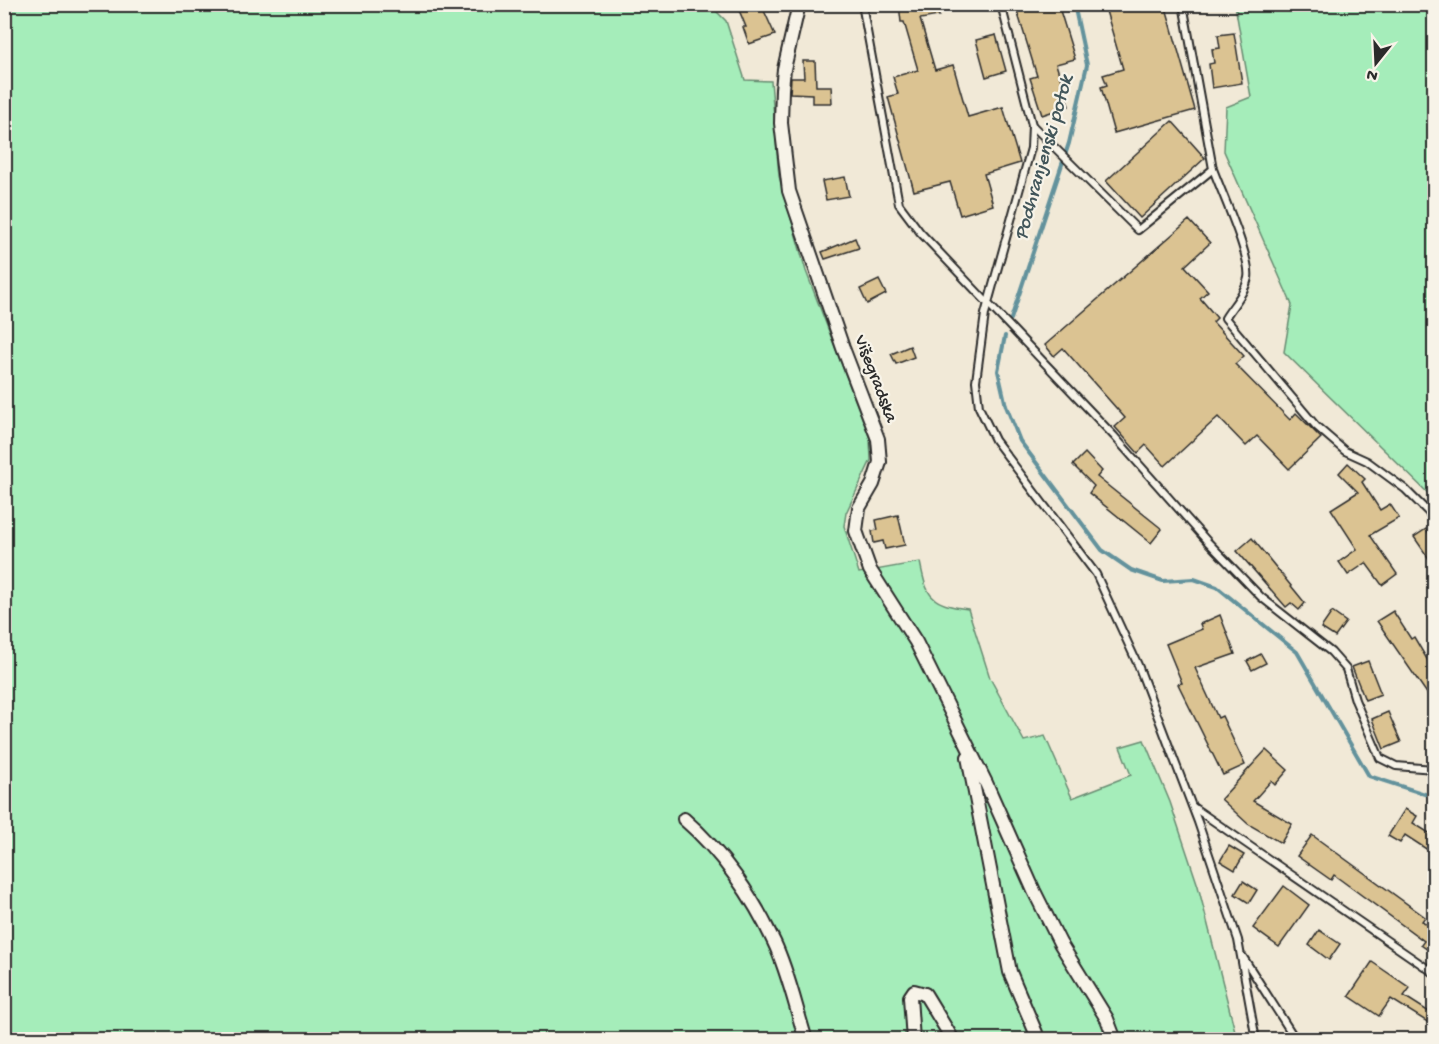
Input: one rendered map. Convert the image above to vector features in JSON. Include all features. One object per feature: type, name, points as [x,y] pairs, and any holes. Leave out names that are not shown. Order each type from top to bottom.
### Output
[{"type":"street","name":"Višegradska","points":[[799,4],[784,69],[782,89],[781,123],[789,190],[843,348],[878,438],[880,462],[873,484],[859,508],[855,531],[870,570],[916,642],[966,744]]},
{"type":"street","points":[[966,744],[1010,972],[1036,1033],[1036,1040]]},
{"type":"street","points":[[966,744],[1001,813],[1034,891],[1060,943],[1107,1019],[1115,1040]]},
{"type":"street","points":[[684,819],[709,841],[748,896],[775,943],[806,1040]]},
{"type":"street","points":[[913,1040],[909,997],[914,991],[920,991],[936,1008],[953,1040]]},
{"type":"lane","points":[[862,4],[899,204],[920,232],[1238,573],[1297,627],[1331,652],[1346,669],[1355,700],[1380,758],[1396,766],[1434,769]]},
{"type":"lane","points":[[1001,4],[1032,125],[1029,165],[989,304],[976,381],[979,408],[995,441],[1096,574],[1138,665],[1192,807],[1241,954],[1256,1040]]},
{"type":"lane","points":[[1183,4],[1213,169],[1247,256],[1249,272],[1243,291],[1226,318],[1316,426],[1345,451],[1367,461],[1405,489],[1434,518]]},
{"type":"lane","points":[[1032,125],[1138,230],[1213,169]]},
{"type":"lane","points":[[1192,807],[1434,973]]},
{"type":"lane","points":[[1241,954],[1296,1040]]},
{"type":"green space","points":[[5,5],[710,5],[726,21],[745,80],[771,81],[779,176],[806,271],[870,439],[871,460],[846,513],[844,526],[859,573],[920,562],[925,583],[932,597],[945,604],[968,609],[990,678],[1024,741],[1045,736],[1072,798],[1131,775],[1120,747],[1144,740],[1170,802],[1198,886],[1237,1039],[5,1040]]},
{"type":"green space","points":[[1235,5],[1434,5],[1434,499],[1284,352],[1292,305],[1224,151],[1226,107],[1251,97]]},
{"type":"building","points":[[751,4],[761,4],[775,35],[749,44],[743,27],[746,27],[739,10]]},
{"type":"building","points":[[899,4],[937,4],[939,16],[920,19],[935,70],[953,65],[968,117],[1003,107],[1020,163],[984,174],[993,205],[960,215],[950,182],[914,191],[888,97],[898,94],[893,77],[918,70],[904,22],[901,22]]},
{"type":"building","points":[[1015,4],[1058,4],[1075,59],[1056,64],[1069,106],[1042,115],[1030,78],[1037,76]]},
{"type":"building","points":[[1104,4],[1165,4],[1195,110],[1114,133],[1101,87],[1107,85],[1103,75],[1123,69]]},
{"type":"building","points":[[1234,33],[1242,83],[1212,88],[1209,64],[1214,63],[1212,49],[1220,48],[1218,35]]},
{"type":"building","points":[[996,35],[1006,71],[986,77],[976,40]]},
{"type":"building","points":[[803,61],[815,61],[816,86],[831,86],[832,103],[812,103],[812,94],[790,93],[791,78],[804,78]]},
{"type":"building","points":[[1172,121],[1205,158],[1140,218],[1106,181]]},
{"type":"building","points":[[845,177],[849,196],[826,200],[822,181]]},
{"type":"building","points":[[1189,220],[1210,243],[1185,266],[1208,291],[1200,298],[1217,318],[1213,322],[1244,356],[1235,364],[1290,420],[1296,413],[1321,438],[1289,469],[1257,436],[1246,446],[1218,417],[1165,466],[1146,445],[1138,453],[1115,427],[1125,418],[1063,348],[1054,356],[1045,345]]},
{"type":"building","points":[[855,238],[859,248],[825,259],[822,252]]},
{"type":"building","points":[[879,280],[886,294],[867,304],[860,289]]},
{"type":"building","points":[[910,346],[914,357],[896,364],[891,354]]},
{"type":"building","points":[[1085,453],[1102,471],[1097,477],[1162,529],[1151,543],[1089,493],[1094,486],[1073,465]]},
{"type":"building","points":[[1348,463],[1365,479],[1362,482],[1380,510],[1390,504],[1399,518],[1370,535],[1397,574],[1382,585],[1366,563],[1348,575],[1339,562],[1357,549],[1331,509],[1358,492],[1339,473]]},
{"type":"building","points":[[898,515],[905,545],[885,549],[883,541],[874,543],[872,531],[878,530],[876,520]]},
{"type":"building","points":[[1426,529],[1434,541],[1434,566],[1414,537]]},
{"type":"building","points":[[1252,538],[1305,603],[1299,610],[1291,603],[1286,607],[1237,551]]},
{"type":"building","points":[[1393,611],[1411,639],[1414,637],[1434,671],[1434,691],[1428,695],[1377,621]]},
{"type":"building","points":[[1332,612],[1346,622],[1335,637],[1321,628]]},
{"type":"building","points":[[1220,615],[1235,654],[1195,668],[1218,718],[1222,716],[1245,765],[1223,775],[1178,684],[1182,683],[1166,644],[1202,629],[1200,624]]},
{"type":"building","points":[[1261,654],[1266,663],[1252,670],[1247,661]]},
{"type":"building","points":[[1368,661],[1381,694],[1365,700],[1352,667]]},
{"type":"building","points":[[1388,712],[1401,742],[1384,749],[1372,719]]},
{"type":"building","points":[[1266,750],[1288,770],[1275,785],[1271,781],[1253,801],[1292,824],[1281,843],[1248,824],[1221,799]]},
{"type":"building","points":[[1405,809],[1417,816],[1413,823],[1434,836],[1434,854],[1405,835],[1400,843],[1388,836]]},
{"type":"building","points":[[1312,835],[1425,917],[1422,921],[1433,928],[1434,925],[1434,954],[1421,945],[1424,941],[1334,875],[1331,880],[1297,856]]},
{"type":"building","points":[[1229,846],[1244,855],[1235,870],[1220,861]]},
{"type":"building","points":[[1243,881],[1257,890],[1249,903],[1235,894]]},
{"type":"building","points":[[1284,886],[1309,905],[1279,947],[1253,928]]},
{"type":"building","points":[[1319,930],[1340,944],[1329,960],[1309,945]]},
{"type":"building","points":[[1372,962],[1410,988],[1404,996],[1434,1015],[1429,1023],[1391,999],[1379,1016],[1349,996]]},
{"type":"waterway","name":"Podhranjenski potok","points":[[1011,319],[1069,143],[1087,65],[1074,4]]},
{"type":"waterway","name":"Podhranjenski potok","points":[[1005,336],[998,371],[1006,406],[1020,441],[1102,550],[1131,570],[1163,581],[1194,579],[1217,587],[1297,652],[1369,776],[1434,797]]}]
